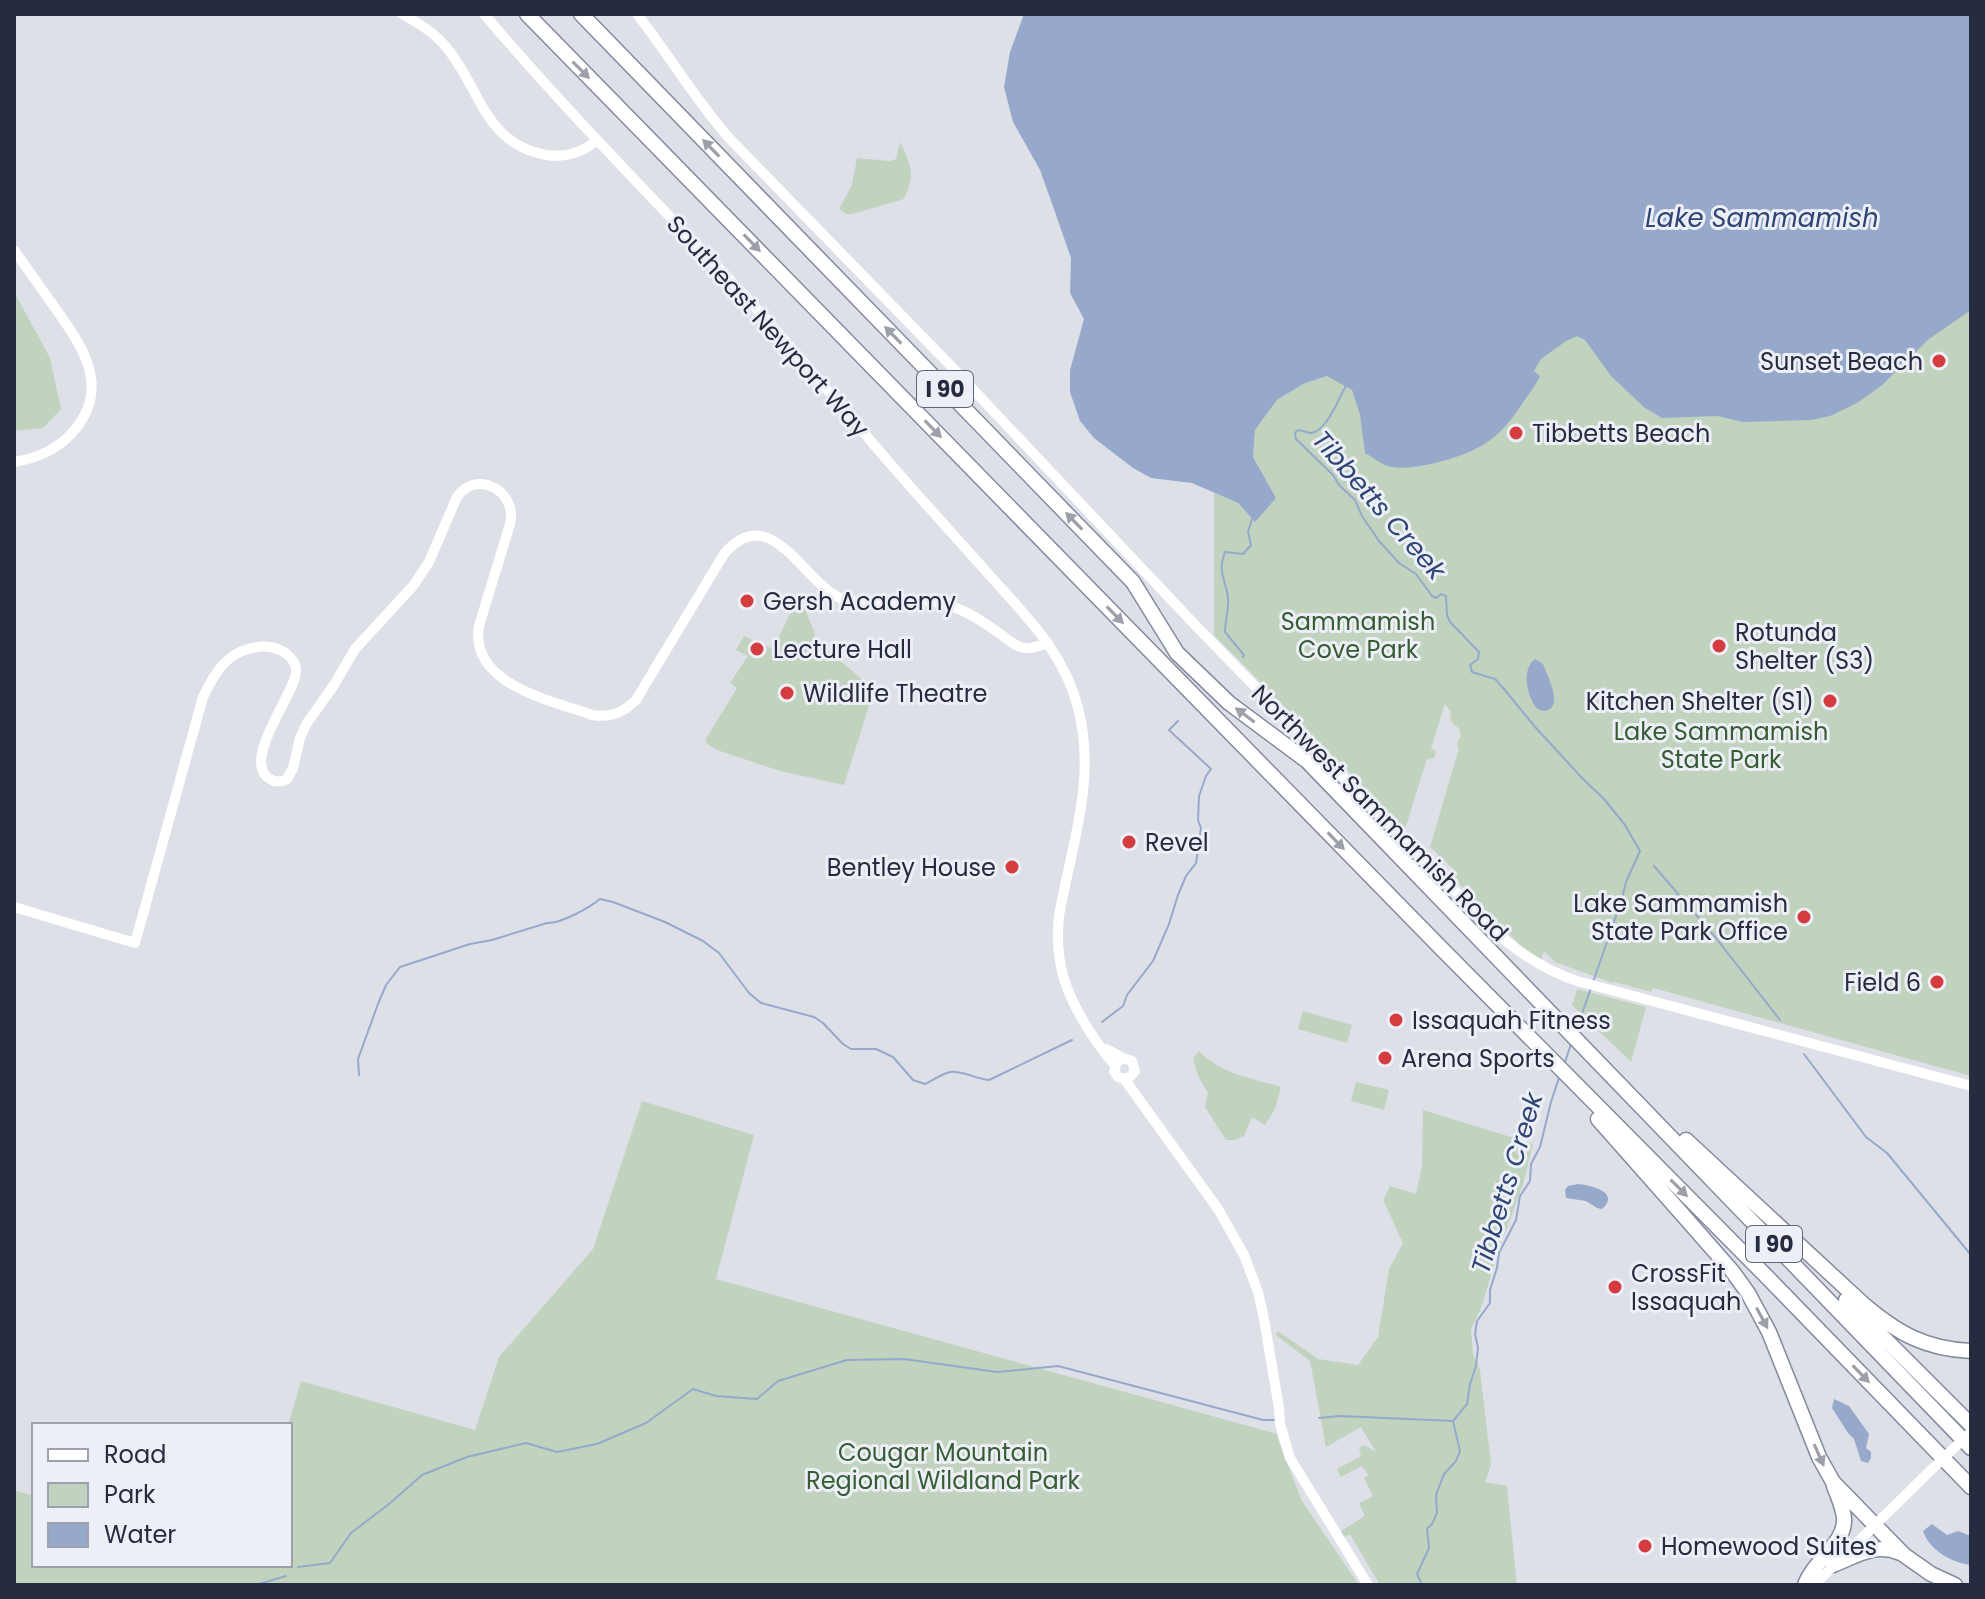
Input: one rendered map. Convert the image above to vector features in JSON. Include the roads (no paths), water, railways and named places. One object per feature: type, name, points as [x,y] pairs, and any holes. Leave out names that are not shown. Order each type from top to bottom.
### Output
[{"type":"highway","name":"I 90","points":[[527,14],[1481,987],[1560,1072],[1971,1487]]},
{"type":"highway","name":"I 90","points":[[581,14],[1133,582],[1177,653],[1229,703],[1307,761],[1971,1448]]},
{"type":"highway","points":[[1572,1035],[1891,1327],[1933,1346],[1971,1351]]},
{"type":"highway","points":[[1560,1072],[1748,1293],[1769,1332],[1819,1457],[1833,1482],[1843,1515],[1843,1531],[1811,1570],[1805,1585]]},
{"type":"highway","points":[[1722,1175],[1971,1429]]},
{"type":"highway","points":[[1833,1482],[1904,1555],[1931,1574],[1955,1585]]},
{"type":"highway","points":[[1833,1565],[1878,1548],[1904,1555]]},
{"type":"street","points":[[402,14],[434,34],[447,47],[489,119],[512,142],[543,154],[564,156],[582,151],[597,140]]},
{"type":"street","name":"Southeast Newport Way","points":[[484,14],[821,381],[1048,643],[1063,668],[1078,707],[1084,760],[1084,798],[1059,916],[1058,953],[1070,998],[1098,1043],[1119,1062]]},
{"type":"street","name":"Northwest Sammamish Road","points":[[637,14],[722,130],[949,364],[1197,627],[1516,950],[1556,973],[1590,985],[1971,1086]]},
{"type":"street","points":[[14,250],[78,340],[87,359],[91,379],[86,410],[74,431],[45,454],[14,462]]},
{"type":"street","points":[[14,907],[135,943],[203,697],[221,666],[238,653],[268,646],[295,662],[296,673],[291,689],[274,719],[263,753],[262,768],[267,778],[283,782],[290,775],[307,723],[355,649],[413,586],[429,562],[460,492],[475,484],[496,488],[507,499],[512,516],[478,632],[482,656],[493,671],[519,687],[592,715],[624,711],[636,700],[729,547],[750,536],[766,537],[780,544],[824,588],[845,600],[941,603],[976,617],[1021,647],[1033,648],[1048,643]]},
{"type":"street","points":[[1132,1061],[1135,1069],[1129,1077],[1115,1074],[1119,1062],[1132,1061]]},
{"type":"street","points":[[1129,1077],[1143,1103],[1218,1209],[1244,1255],[1261,1306],[1279,1408],[1299,1471],[1368,1585]]},
{"type":"street","points":[[1814,1585],[1971,1429]]},
{"type":"water","name":"Lake Sammamish","points":[[1024,14],[1971,14],[1971,310],[1929,339],[1881,386],[1857,403],[1830,416],[1811,420],[1743,422],[1717,416],[1662,418],[1645,408],[1611,376],[1585,340],[1577,336],[1541,359],[1534,371],[1540,376],[1536,384],[1494,437],[1462,455],[1414,467],[1389,466],[1365,453],[1360,415],[1352,390],[1327,376],[1303,384],[1277,400],[1255,430],[1253,457],[1276,498],[1255,522],[1238,503],[1192,483],[1151,478],[1133,468],[1094,438],[1080,421],[1070,392],[1070,370],[1084,319],[1070,293],[1071,258],[1040,170],[1013,122],[1004,87],[1010,52]]},
{"type":"water","points":[[1535,659],[1543,664],[1553,692],[1553,705],[1546,711],[1535,706],[1529,695],[1528,669]]},
{"type":"water","points":[[1578,1184],[1602,1190],[1608,1198],[1607,1203],[1602,1209],[1586,1201],[1566,1198],[1568,1186]]},
{"type":"water","points":[[1834,1399],[1849,1406],[1869,1434],[1866,1448],[1871,1452],[1871,1458],[1868,1463],[1861,1461],[1854,1439],[1832,1408]]},
{"type":"water","points":[[1932,1524],[1947,1535],[1958,1531],[1971,1536],[1971,1565],[1956,1562],[1930,1544],[1923,1531]]},
{"type":"waterway","name":"Tibbetts Creek","points":[[1346,386],[1322,427],[1311,433],[1298,430],[1296,439],[1355,500],[1379,541],[1399,563],[1416,574],[1432,596],[1446,596],[1450,622],[1479,652],[1478,659],[1470,665],[1472,672],[1495,679],[1536,728],[1604,799],[1625,825],[1640,851],[1626,882],[1593,982]]},
{"type":"waterway","points":[[1243,657],[1225,632],[1228,598],[1222,565],[1225,552],[1243,554],[1251,545],[1248,532],[1252,519]]},
{"type":"waterway","points":[[1102,1022],[1123,1006],[1127,995],[1153,961],[1186,876],[1196,863],[1201,828],[1198,820],[1199,796],[1211,769],[1169,730],[1178,721]]},
{"type":"waterway","points":[[1654,866],[1780,1020]]},
{"type":"waterway","points":[[359,1075],[358,1059],[378,1004],[386,985],[400,967],[470,944],[559,921],[600,899],[665,922],[703,941],[719,953],[749,993],[761,1003],[814,1017],[851,1049],[876,1049],[893,1057],[913,1080],[925,1084],[950,1072],[989,1080],[1072,1040]]},
{"type":"waterway","name":"Tibbetts Creek","points":[[1576,1031],[1591,988]]},
{"type":"waterway","name":"Tibbetts Creek","points":[[1564,1065],[1571,1044]]},
{"type":"waterway","points":[[1804,1054],[1866,1137],[1887,1153],[1971,1255]]},
{"type":"waterway","name":"Tibbetts Creek","points":[[1422,1585],[1417,1574],[1429,1548],[1427,1529],[1437,1513],[1436,1495],[1444,1474],[1456,1461],[1460,1451],[1453,1421],[1467,1404],[1476,1366],[1477,1321],[1490,1303],[1499,1253],[1516,1220],[1520,1196],[1530,1181],[1531,1164],[1540,1147],[1559,1078]]},
{"type":"waterway","points":[[298,1567],[330,1563],[351,1533],[422,1475],[467,1457],[526,1443],[557,1452],[597,1444],[646,1423],[693,1389],[716,1396],[757,1399],[778,1381],[847,1360],[904,1359],[997,1372],[1058,1366],[1263,1420],[1275,1420]]},
{"type":"waterway","points":[[1319,1418],[1340,1416],[1453,1421]]},
{"type":"waterway","points":[[256,1585],[286,1576]]},
{"type":"place","name":"Sunset Beach","points":[[1939,361]]},
{"type":"place","name":"Tibbetts Beach","points":[[1516,433]]},
{"type":"place","name":"Gersh Academy","points":[[747,601]]},
{"type":"place","name":"Rotunda Shelter (S3)","points":[[1719,646]]},
{"type":"place","name":"Lecture Hall","points":[[757,649]]},
{"type":"place","name":"Wildlife Theatre","points":[[787,693]]},
{"type":"place","name":"Kitchen Shelter (S1)","points":[[1830,701]]},
{"type":"place","name":"Revel","points":[[1129,842]]},
{"type":"place","name":"Bentley House","points":[[1012,867]]},
{"type":"place","name":"Lake Sammamish State Park Office","points":[[1804,917]]},
{"type":"place","name":"Field 6","points":[[1937,982]]},
{"type":"place","name":"Issaquah Fitness","points":[[1396,1020]]},
{"type":"place","name":"Arena Sports","points":[[1385,1058]]},
{"type":"place","name":"CrossFit Issaquah","points":[[1615,1287]]},
{"type":"place","name":"Homewood Suites","points":[[1645,1546]]},
{"type":"park label","name":"Sammamish Cove Park","points":[[1358,635]]},
{"type":"park label","name":"Lake Sammamish State Park","points":[[1721,745]]},
{"type":"park label","name":"Cougar Mountain Regional Wildland Park","points":[[943,1466]]}]
